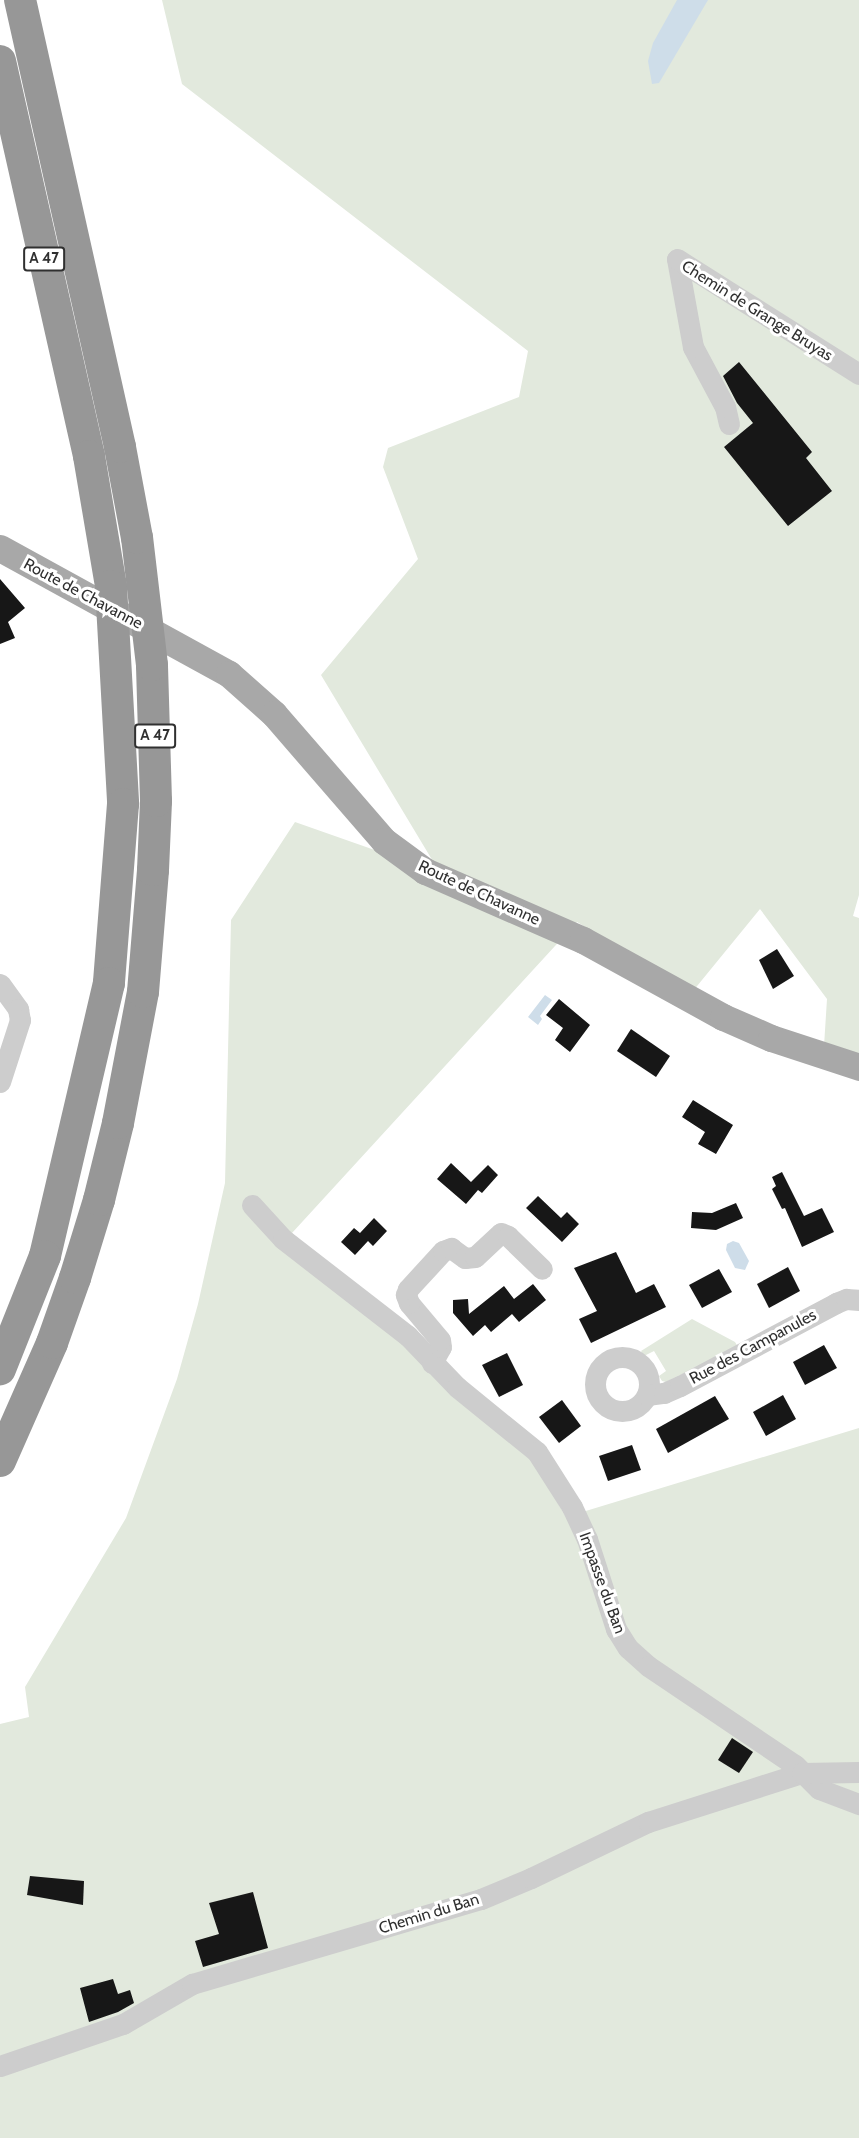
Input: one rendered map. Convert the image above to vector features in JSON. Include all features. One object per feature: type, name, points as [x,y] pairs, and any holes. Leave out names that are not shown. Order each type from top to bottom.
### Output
[{"type":"highway","name":"A 47","points":[[0,1461],[52,1343],[75,1278],[99,1200],[118,1123],[143,992],[156,801],[152,665],[136,538],[115,424],[20,0]]},
{"type":"highway","name":"A 47","points":[[0,62],[89,456],[111,586],[123,804],[109,983],[45,1256],[0,1369]]},
{"type":"main road","name":"Route de Chavanne","points":[[0,548],[205,660],[252,692],[274,714],[378,834],[425,872],[583,940],[723,1017],[771,1038],[859,1067]]},
{"type":"street","name":"Chemin de Grange Bruyas","points":[[729,424],[725,407],[693,347],[677,259],[859,374]]},
{"type":"street","points":[[0,984],[18,1009],[20,1020],[0,1082]]},
{"type":"street","name":"Impasse du Ban","points":[[252,1205],[283,1239],[408,1336],[457,1387],[524,1439],[555,1477],[586,1539],[609,1611],[628,1648],[648,1666],[802,1773],[819,1789],[859,1804]]},
{"type":"street","points":[[432,1363],[441,1347],[440,1340],[409,1303],[406,1295],[408,1289],[443,1251],[451,1248],[470,1258],[501,1233],[542,1269]]},
{"type":"street","name":"Rue des Campanules","points":[[647,1395],[680,1386],[836,1303],[846,1299],[859,1300]]},
{"type":"street","name":"Chemin du Ban","points":[[0,2066],[123,2025],[192,1984],[481,1899],[531,1878],[648,1822],[802,1773],[859,1772]]},
{"type":"shaded area","points":[[162,0],[859,0],[859,895],[853,916],[859,918],[859,1057],[824,1046],[827,999],[760,909],[693,991],[577,922],[292,1233],[525,1447],[566,1517],[859,1428],[859,2138],[0,2138],[0,1724],[29,1717],[25,1687],[126,1518],[177,1379],[198,1304],[225,1183],[231,920],[295,822],[440,873],[321,675],[418,559],[383,467],[388,448],[519,397],[528,351],[182,84]]},
{"type":"shaded area","points":[[692,1319],[735,1342],[738,1347],[666,1382],[662,1381],[659,1376],[666,1371],[654,1351],[644,1356],[641,1351]]},
{"type":"water","points":[[677,0],[708,0],[659,83],[652,84],[648,61],[653,43]]},
{"type":"water","points":[[545,995],[552,1000],[540,1016],[542,1019],[538,1025],[528,1017]]},
{"type":"water","points":[[733,1241],[739,1243],[749,1261],[745,1270],[735,1268],[726,1250],[727,1244]]},
{"type":"building","points":[[739,362],[812,452],[806,458],[832,491],[788,526],[724,447],[753,423],[737,403],[723,376]]},
{"type":"building","points":[[0,579],[25,608],[8,622],[15,638],[0,644]]},
{"type":"building","points":[[777,949],[794,976],[773,989],[759,960]]},
{"type":"building","points":[[559,999],[590,1025],[570,1052],[555,1040],[563,1028],[546,1015]]},
{"type":"building","points":[[631,1029],[670,1056],[656,1077],[617,1051]]},
{"type":"building","points":[[693,1100],[733,1125],[716,1154],[698,1144],[705,1132],[682,1117]]},
{"type":"building","points":[[451,1163],[471,1182],[488,1165],[498,1175],[482,1193],[478,1190],[466,1204],[437,1179]]},
{"type":"building","points":[[782,1172],[804,1216],[822,1208],[834,1232],[802,1247],[785,1208],[782,1209],[772,1189],[776,1186],[772,1177]]},
{"type":"building","points":[[538,1196],[561,1218],[567,1212],[579,1224],[562,1242],[526,1208]]},
{"type":"building","points":[[736,1203],[743,1218],[716,1230],[691,1228],[692,1212],[712,1213]]},
{"type":"building","points":[[374,1218],[387,1231],[373,1246],[368,1241],[355,1255],[341,1242],[354,1228],[360,1233]]},
{"type":"building","points":[[616,1252],[636,1293],[654,1284],[666,1307],[591,1343],[579,1319],[597,1311],[574,1268]]},
{"type":"building","points":[[788,1267],[800,1291],[769,1308],[757,1284]]},
{"type":"building","points":[[719,1269],[732,1292],[702,1308],[689,1285]]},
{"type":"building","points":[[533,1284],[546,1300],[519,1322],[512,1314],[491,1332],[485,1325],[473,1336],[453,1313],[453,1300],[468,1299],[469,1314],[504,1286],[514,1299]]},
{"type":"building","points":[[824,1345],[837,1368],[805,1385],[793,1362]]},
{"type":"building","points":[[507,1353],[523,1385],[499,1397],[482,1365]]},
{"type":"building","points":[[783,1395],[796,1419],[766,1436],[753,1412]]},
{"type":"building","points":[[715,1396],[729,1419],[668,1453],[656,1429]]},
{"type":"building","points":[[562,1400],[581,1426],[559,1443],[539,1417]]},
{"type":"building","points":[[632,1445],[641,1470],[608,1481],[599,1456]]},
{"type":"building","points":[[732,1738],[753,1752],[739,1773],[718,1760]]},
{"type":"building","points":[[30,1876],[84,1881],[83,1905],[27,1895]]},
{"type":"building","points":[[253,1892],[268,1948],[203,1967],[195,1941],[219,1934],[209,1903]]},
{"type":"building","points":[[113,1979],[118,1994],[130,1990],[134,2003],[118,2012],[89,2022],[80,1988]]}]
